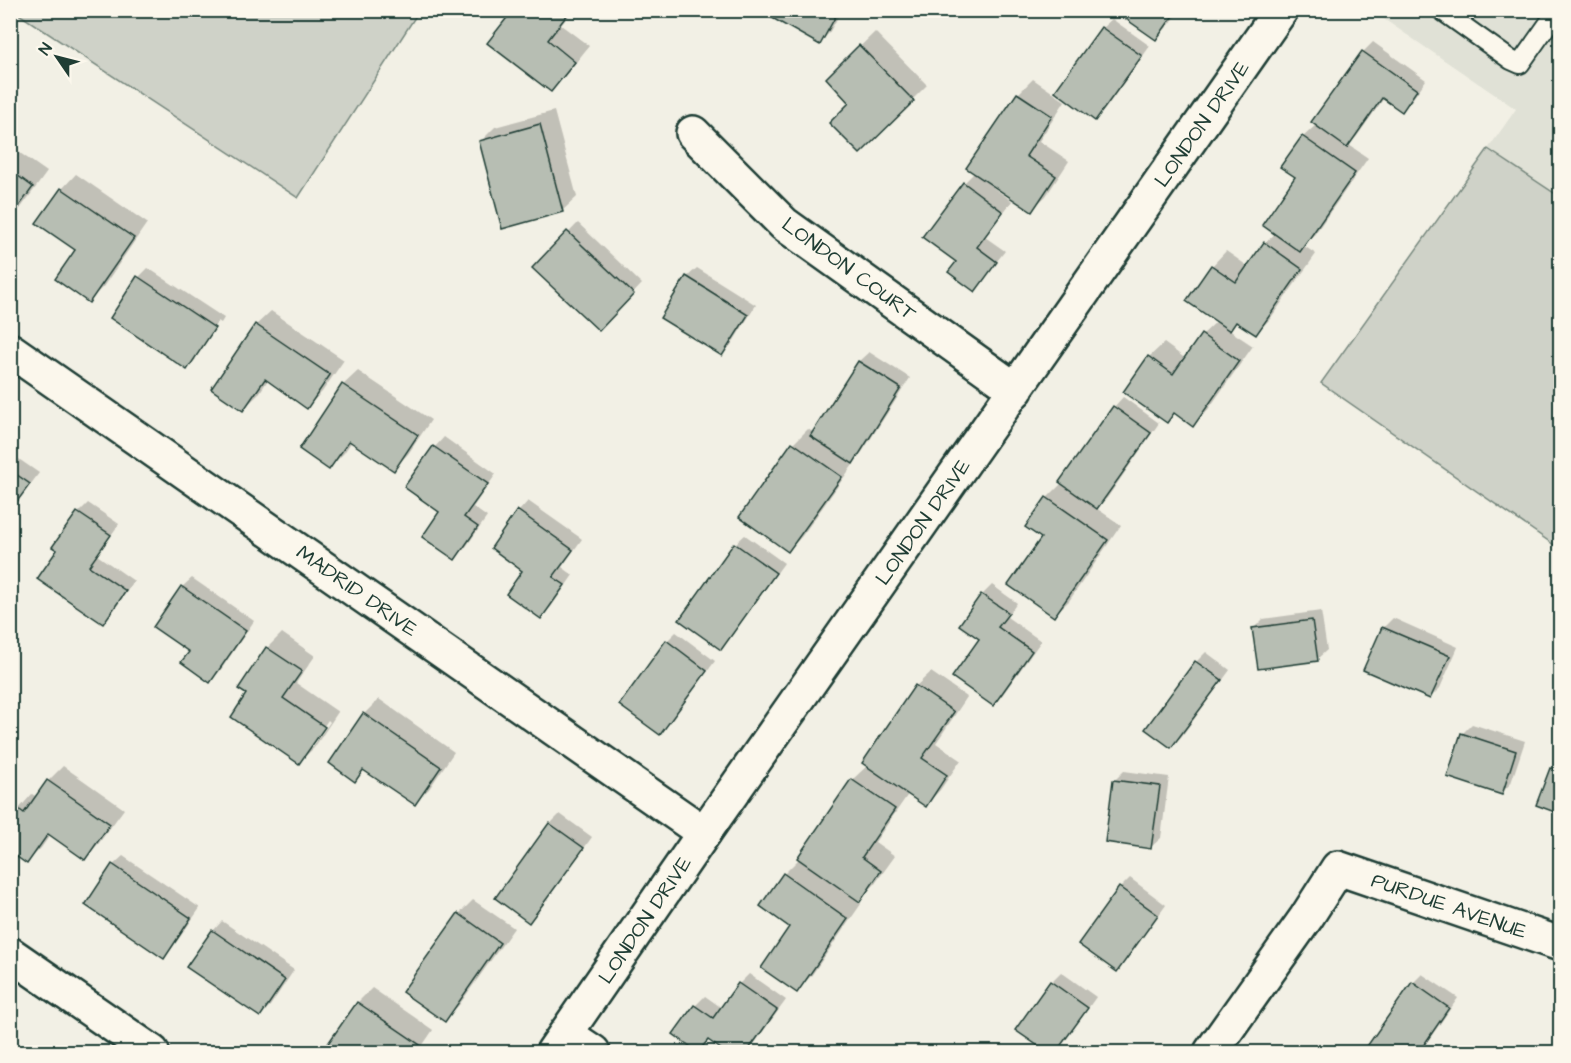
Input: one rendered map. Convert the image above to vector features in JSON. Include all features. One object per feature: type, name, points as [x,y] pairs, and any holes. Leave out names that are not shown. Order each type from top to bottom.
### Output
[{"type":"street","name":"LONDON DRIVE","points":[[593,1053],[560,1043],[704,833],[1281,10]]},
{"type":"street","name":"LONDON COURT","points":[[693,133],[784,224],[1016,390]]},
{"type":"street","name":"MADRID DRIVE","points":[[10,350],[704,833]]},
{"type":"street","name":"PURDUE AVENUE","points":[[1211,1053],[1306,918],[1338,868],[1560,944]]},
{"type":"street","points":[[10,954],[152,1053]]},
{"type":"lane","points":[[1441,10],[1520,64],[1558,10]]},
{"type":"shaded area","points":[[14,11],[419,11],[298,198]]},
{"type":"shaded area","points":[[1372,11],[1560,11],[1560,197],[1488,149],[1516,109]]},
{"type":"shaded area","points":[[1488,149],[1560,197],[1560,549],[1321,383]]},
{"type":"building","points":[[513,10],[571,10],[548,40],[575,62],[551,92],[487,43]]},
{"type":"building","points":[[758,10],[839,10],[820,45]]},
{"type":"building","points":[[1113,10],[1177,10],[1156,40]]},
{"type":"building","points":[[1101,27],[1142,56],[1095,121],[1055,91]]},
{"type":"building","points":[[859,45],[914,101],[860,154],[829,123],[849,103],[826,78]]},
{"type":"building","points":[[1362,51],[1417,90],[1402,112],[1382,98],[1347,148],[1311,122]]},
{"type":"building","points":[[1017,93],[1052,116],[1026,156],[1056,176],[1032,212],[966,168]]},
{"type":"building","points":[[540,124],[563,212],[502,229],[479,141]]},
{"type":"building","points":[[1302,136],[1355,173],[1300,252],[1262,225],[1295,177],[1280,167]]},
{"type":"building","points":[[10,170],[33,187],[10,219]]},
{"type":"building","points":[[963,182],[1003,212],[977,247],[997,262],[975,292],[948,272],[956,262],[922,237]]},
{"type":"building","points":[[61,188],[134,238],[89,303],[55,279],[75,250],[36,223]]},
{"type":"building","points":[[567,231],[634,294],[599,331],[532,268]]},
{"type":"building","points":[[1264,242],[1302,269],[1256,335],[1236,322],[1230,331],[1186,301],[1211,265],[1236,282]]},
{"type":"building","points":[[137,276],[215,328],[187,370],[110,318]]},
{"type":"building","points":[[686,276],[748,315],[722,356],[660,318]]},
{"type":"building","points":[[255,324],[330,375],[307,409],[265,379],[243,411],[211,389]]},
{"type":"building","points":[[1201,334],[1239,361],[1193,427],[1174,413],[1167,423],[1123,392],[1148,356],[1173,374]]},
{"type":"building","points":[[858,361],[901,388],[853,464],[810,436]]},
{"type":"building","points":[[342,384],[418,435],[394,471],[349,441],[329,470],[299,449]]},
{"type":"building","points":[[1113,406],[1151,433],[1097,509],[1059,482]]},
{"type":"building","points":[[792,442],[842,477],[788,552],[739,517]]},
{"type":"building","points":[[433,446],[488,484],[464,517],[478,527],[455,560],[422,537],[439,512],[404,487]]},
{"type":"building","points":[[10,470],[30,484],[10,511]]},
{"type":"building","points":[[1046,497],[1108,540],[1054,617],[1008,585],[1041,538],[1025,527]]},
{"type":"building","points":[[517,510],[573,550],[553,577],[565,585],[541,619],[506,594],[522,571],[491,548]]},
{"type":"building","points":[[77,512],[111,535],[89,566],[126,591],[103,624],[37,579],[57,550],[52,547]]},
{"type":"building","points":[[734,543],[776,573],[721,650],[679,620]]},
{"type":"building","points":[[181,586],[246,631],[210,683],[181,662],[189,652],[153,627]]},
{"type":"building","points":[[981,594],[1009,613],[998,627],[1032,651],[993,706],[952,677],[979,639],[959,625]]},
{"type":"building","points":[[1312,620],[1318,661],[1258,669],[1252,628]]},
{"type":"building","points":[[1382,627],[1450,656],[1430,699],[1363,670]]},
{"type":"building","points":[[666,640],[707,671],[660,735],[619,705]]},
{"type":"building","points":[[266,647],[302,671],[283,698],[325,727],[299,764],[231,717],[246,694],[238,689]]},
{"type":"building","points":[[1195,661],[1222,680],[1171,748],[1145,729]]},
{"type":"building","points":[[915,685],[954,712],[922,758],[947,775],[926,807],[862,763]]},
{"type":"building","points":[[363,713],[441,767],[415,805],[363,770],[355,782],[329,763]]},
{"type":"building","points":[[1461,733],[1516,751],[1502,795],[1447,777]]},
{"type":"building","points":[[1550,768],[1560,772],[1560,814],[1536,805]]},
{"type":"building","points":[[851,779],[895,809],[862,857],[881,871],[860,902],[797,858]]},
{"type":"building","points":[[47,780],[110,824],[85,860],[48,834],[27,864],[10,852],[10,817],[17,808],[24,813]]},
{"type":"building","points":[[1113,780],[1160,786],[1151,849],[1105,842]]},
{"type":"building","points":[[549,823],[584,848],[529,923],[495,898]]},
{"type":"building","points":[[112,864],[191,918],[164,959],[85,905]]},
{"type":"building","points":[[783,873],[848,919],[797,993],[761,968],[789,927],[760,906]]},
{"type":"building","points":[[1119,887],[1158,915],[1117,972],[1078,944]]},
{"type":"building","points":[[458,913],[500,943],[445,1022],[402,992]]},
{"type":"building","points":[[212,930],[285,980],[260,1017],[186,967]]},
{"type":"building","points":[[1050,981],[1088,1008],[1056,1052],[1047,1052],[1015,1030]]},
{"type":"building","points":[[1412,982],[1449,1008],[1419,1052],[1363,1052]]},
{"type":"building","points":[[738,983],[777,1010],[747,1052],[725,1052],[708,1040],[698,1052],[673,1034],[694,1005],[713,1018]]},
{"type":"building","points":[[357,1002],[420,1045],[415,1052],[322,1052]]}]
